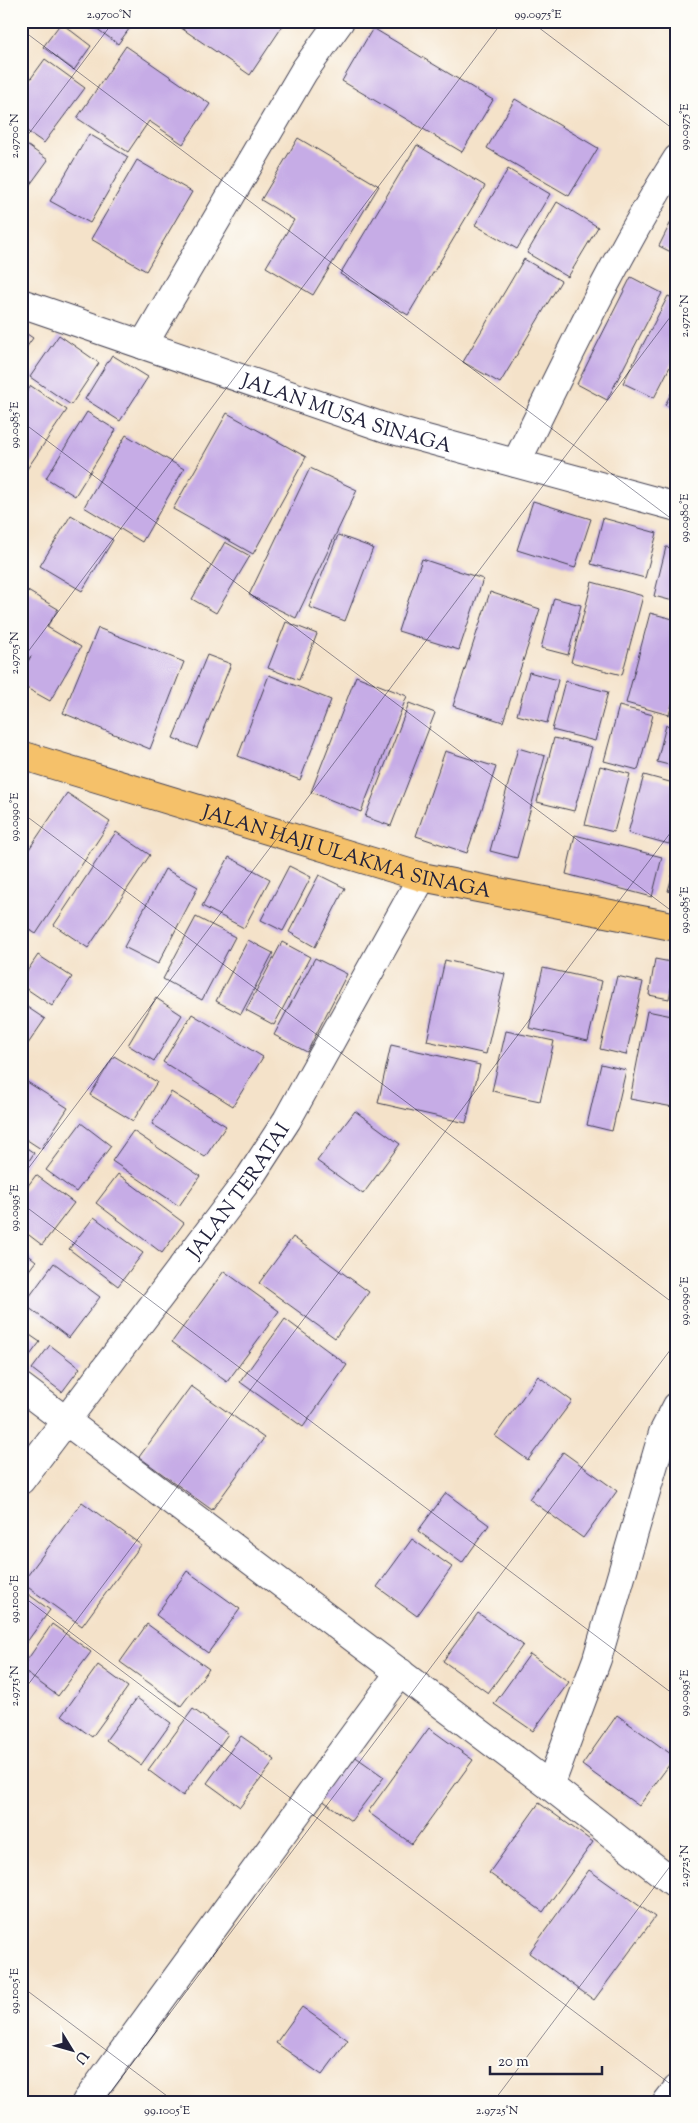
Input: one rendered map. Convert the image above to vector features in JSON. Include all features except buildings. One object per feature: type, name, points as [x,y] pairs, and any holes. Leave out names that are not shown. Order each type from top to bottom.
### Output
[{"type":"main road","name":"JALAN HAJI ULAKMA SINAGA","points":[[21,755],[422,877],[677,927]]},
{"type":"street","points":[[143,345],[304,71],[340,21]]},
{"type":"street","points":[[516,463],[606,281],[647,205],[677,159]]},
{"type":"street","name":"JALAN MUSA SINAGA","points":[[21,303],[386,428],[677,507]]},
{"type":"street","name":"JALAN TERATAI","points":[[21,1480],[250,1177],[288,1120],[422,877]]},
{"type":"street","points":[[21,1387],[400,1672],[677,1885]]},
{"type":"street","points":[[550,1786],[597,1659],[664,1433],[677,1406]]},
{"type":"street","points":[[86,2102],[400,1672]]},
{"type":"street","points":[[667,2102],[677,2088]]}]
